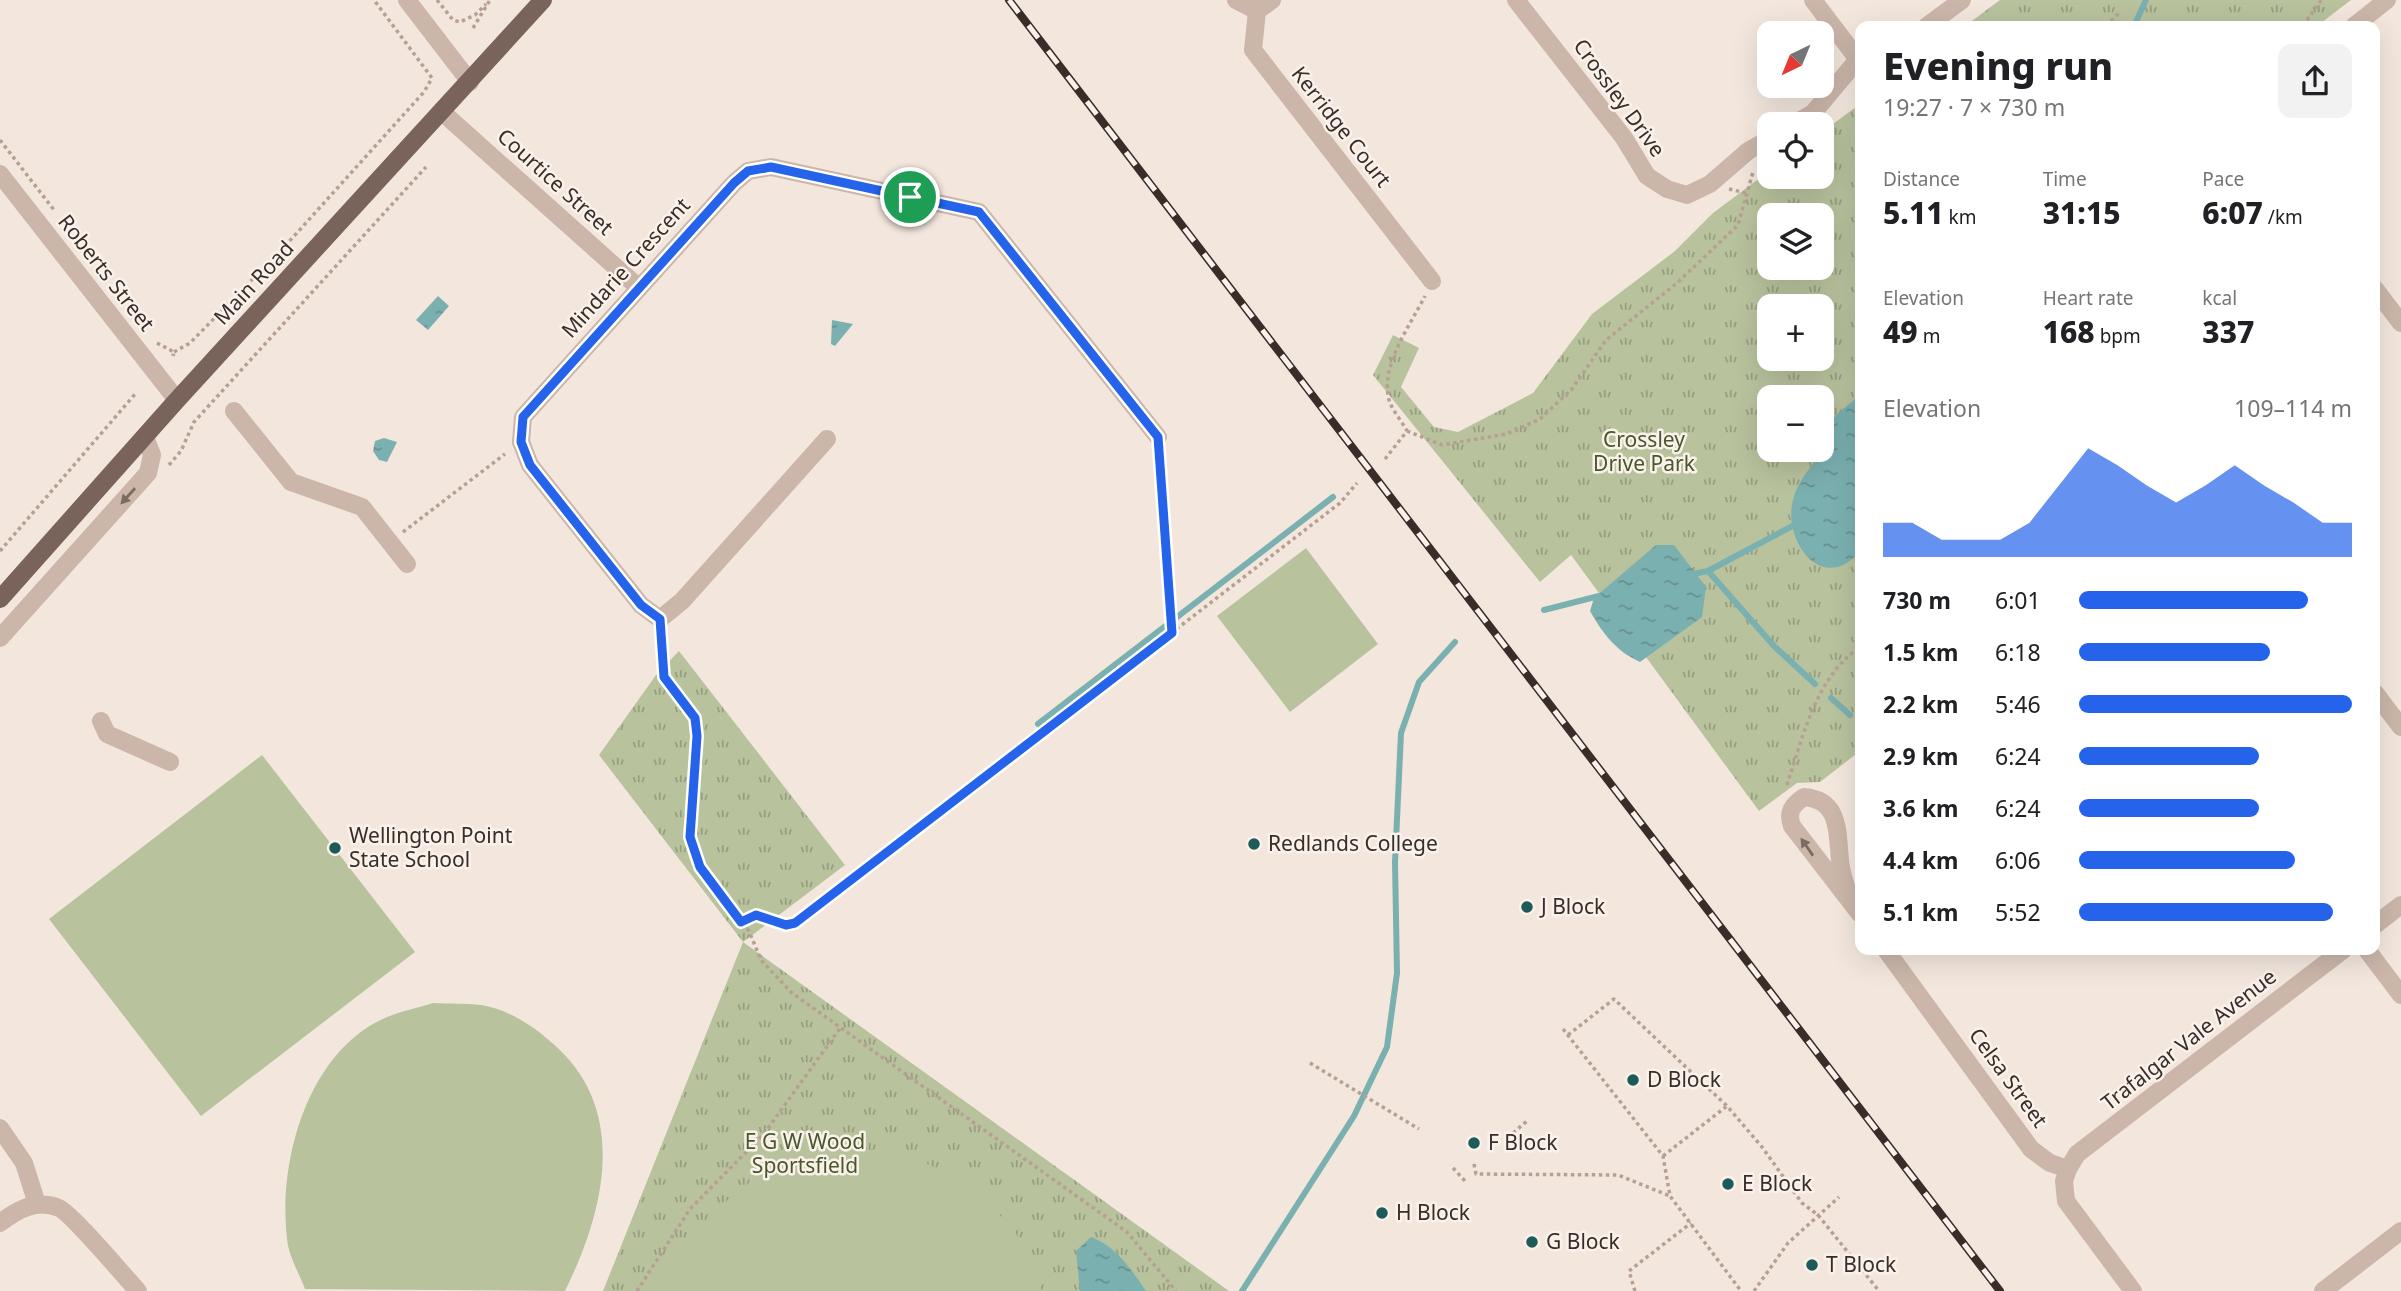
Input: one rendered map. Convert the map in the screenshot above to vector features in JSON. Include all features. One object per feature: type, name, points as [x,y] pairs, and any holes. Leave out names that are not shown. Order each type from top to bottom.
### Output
[{"type":"main road","name":"Main Road","points":[[0,599],[177,400],[543,0]]},
{"type":"street","points":[[407,0],[470,82]]},
{"type":"street","points":[[1236,0],[1257,11],[1272,0]]},
{"type":"street","name":"Crossley Drive","points":[[1516,0],[1624,138],[1647,176],[1667,189],[1687,195],[1710,184],[1757,146]]},
{"type":"street","points":[[1812,0],[1855,53]]},
{"type":"street","points":[[1934,21],[1962,0]]},
{"type":"street","points":[[2360,21],[2387,0]]},
{"type":"street","name":"Kerridge Court","points":[[1257,11],[1253,50],[1432,281]]},
{"type":"street","points":[[1814,112],[1855,63]]},
{"type":"street","name":"Courtice Street","points":[[442,112],[638,287]]},
{"type":"street","name":"Mindarie Crescent","points":[[521,442],[523,417],[638,287],[734,183],[748,171],[771,167],[979,212],[1158,437]]},
{"type":"street","name":"Roberts Street","points":[[0,174],[177,400]]},
{"type":"street","points":[[2380,296],[2401,323]]},
{"type":"street","points":[[234,411],[290,482],[362,507],[407,564]]},
{"type":"street","points":[[0,638],[148,473],[152,455],[145,437]]},
{"type":"street","points":[[521,442],[530,465],[641,605],[660,619],[682,600],[827,439]]},
{"type":"street","points":[[2380,700],[2401,727]]},
{"type":"street","points":[[101,721],[107,734],[170,762]]},
{"type":"street","points":[[1804,797],[1821,801],[1837,822],[1841,866],[1855,907],[1827,874],[1793,826],[1789,816],[1791,808],[1804,797]]},
{"type":"street","points":[[2380,922],[2401,905]]},
{"type":"street","name":"Celsa Street","points":[[1890,955],[2031,1149],[2050,1163],[2068,1169]]},
{"type":"street","name":"Trafalgar Vale Avenue","points":[[2068,1169],[2077,1154],[2336,955]]},
{"type":"street","points":[[2371,955],[2401,995]]},
{"type":"street","points":[[0,1128],[24,1163],[37,1204]]},
{"type":"street","points":[[2068,1169],[2064,1181],[2066,1201],[2133,1291]]},
{"type":"street","points":[[0,1223],[16,1210],[37,1204],[61,1209],[138,1291]]},
{"type":"street","points":[[2323,1291],[2401,1231]]},
{"type":"path","points":[[174,352],[190,343],[286,245],[424,92],[432,78],[374,0]]},
{"type":"path","points":[[437,0],[453,20],[460,22],[475,15],[488,2]]},
{"type":"path","points":[[2306,21],[2321,0]]},
{"type":"path","points":[[473,28],[488,2]]},
{"type":"path","points":[[2111,21],[2120,12]]},
{"type":"path","points":[[164,471],[181,451],[194,422],[426,167]]},
{"type":"path","points":[[1432,281],[1389,370],[1391,404],[1407,431],[1442,445],[1506,434],[1540,419],[1572,389],[1606,341],[1677,283],[1738,225],[1753,170]]},
{"type":"path","points":[[0,551],[136,394]]},
{"type":"path","points":[[1385,460],[1407,431]]},
{"type":"path","points":[[1158,437],[1172,633]]},
{"type":"path","points":[[390,542],[521,442]]},
{"type":"path","points":[[741,922],[756,915],[786,925],[795,923],[1340,503],[1357,483]]},
{"type":"path","points":[[660,619],[664,677],[695,718],[697,736],[690,837],[700,867],[749,931],[761,960],[792,993],[1128,1231],[1176,1291]]},
{"type":"path","points":[[1782,796],[1820,695],[1840,661],[1855,650]]},
{"type":"path","points":[[1568,1035],[1614,999],[1727,1106],[1762,1147],[1801,1203],[1818,1214],[1879,1291]]},
{"type":"path","points":[[637,1291],[690,1209],[763,1135],[841,1027]]},
{"type":"path","points":[[1563,1029],[1663,1156],[1670,1196],[1741,1291]]},
{"type":"path","points":[[1310,1063],[1419,1129]]},
{"type":"path","points":[[1663,1156],[1727,1106]]},
{"type":"path","points":[[1513,1133],[1527,1121]]},
{"type":"path","points":[[1474,1164],[1476,1174],[1618,1175],[1670,1196]]},
{"type":"path","points":[[1453,1168],[1465,1182]]},
{"type":"path","points":[[1754,1291],[1788,1243],[1839,1196]]},
{"type":"path","points":[[1635,1291],[1629,1271],[1691,1223]]},
{"type":"green space","points":[[2000,0],[2351,0],[2324,21],[1972,21]]},
{"type":"green space","name":"Crossley Drive Park","points":[[1855,108],[1855,755],[1820,782],[1797,783],[1759,811],[1571,555],[1540,582],[1373,375],[1393,335],[1419,348],[1401,387],[1434,427],[1458,432],[1533,393],[1592,314],[1675,251],[1713,213],[1757,180],[1757,189],[1834,189],[1834,123]]},
{"type":"green space","points":[[1306,548],[1378,644],[1290,712],[1217,616]]},
{"type":"green space","points":[[679,651],[845,865],[743,942],[599,755],[656,675]]},
{"type":"green space","points":[[262,755],[415,952],[201,1116],[49,919]]},
{"type":"green space","name":"E G W Wood Sportsfield","points":[[743,942],[1229,1291],[603,1291]]},
{"type":"green space","points":[[433,1003],[481,1005],[519,1019],[551,1042],[576,1068],[592,1097],[601,1128],[603,1161],[599,1194],[591,1227],[565,1291],[305,1289],[288,1244],[285,1208],[294,1143],[304,1111],[318,1081],[337,1055],[360,1033],[387,1017]]},
{"type":"green space","points":[[851,1148],[912,1156],[970,1185],[1015,1231],[1042,1291],[648,1291],[654,1277],[737,1190],[790,1160]]},
{"type":"water","points":[[438,296],[449,306],[428,330],[416,320]]},
{"type":"water","points":[[832,320],[853,324],[835,346],[831,344]]},
{"type":"water","points":[[1855,398],[1855,555],[1846,563],[1832,568],[1809,558],[1794,532],[1791,516],[1795,494],[1814,462],[1834,462],[1834,417]]},
{"type":"water","points":[[384,438],[397,442],[387,462],[379,460],[373,451],[375,441]]},
{"type":"water","points":[[1656,545],[1674,545],[1706,587],[1702,617],[1640,662],[1611,641],[1590,611],[1594,598]]},
{"type":"water","points":[[1091,1237],[1116,1252],[1146,1291],[1080,1291],[1076,1251]]},
{"type":"waterway","points":[[2136,21],[2146,0]]},
{"type":"waterway","points":[[1038,724],[1333,497]]},
{"type":"waterway","points":[[1688,575],[1708,571],[1798,523]]},
{"type":"waterway","points":[[1708,571],[1774,646],[1815,684]]},
{"type":"waterway","points":[[1544,610],[1599,596]]},
{"type":"waterway","points":[[1242,1291],[1354,1116],[1387,1047],[1397,973],[1395,862],[1401,733],[1419,682],[1455,642]]},
{"type":"waterway","points":[[1831,698],[1850,715]]},
{"type":"railway","points":[[1009,0],[2000,1291]]},
{"type":"place","name":"Redlands College","points":[[1254,844]]},
{"type":"place","name":"Wellington Point State School","points":[[335,848]]},
{"type":"place","name":"J Block","points":[[1527,907]]},
{"type":"place","name":"D Block","points":[[1633,1080]]},
{"type":"place","name":"F Block","points":[[1474,1143]]},
{"type":"place","name":"E Block","points":[[1728,1184]]},
{"type":"place","name":"H Block","points":[[1382,1213]]},
{"type":"place","name":"G Block","points":[[1532,1242]]},
{"type":"place","name":"T Block","points":[[1812,1265]]},
{"type":"route","points":[[771,167],[910,197],[979,212],[1158,437],[1172,633],[795,923],[786,925],[756,915],[741,922],[700,867],[690,837],[697,736],[695,718],[664,677],[660,619],[641,605],[530,465],[521,442],[523,417],[638,287],[748,171],[771,167]]}]
